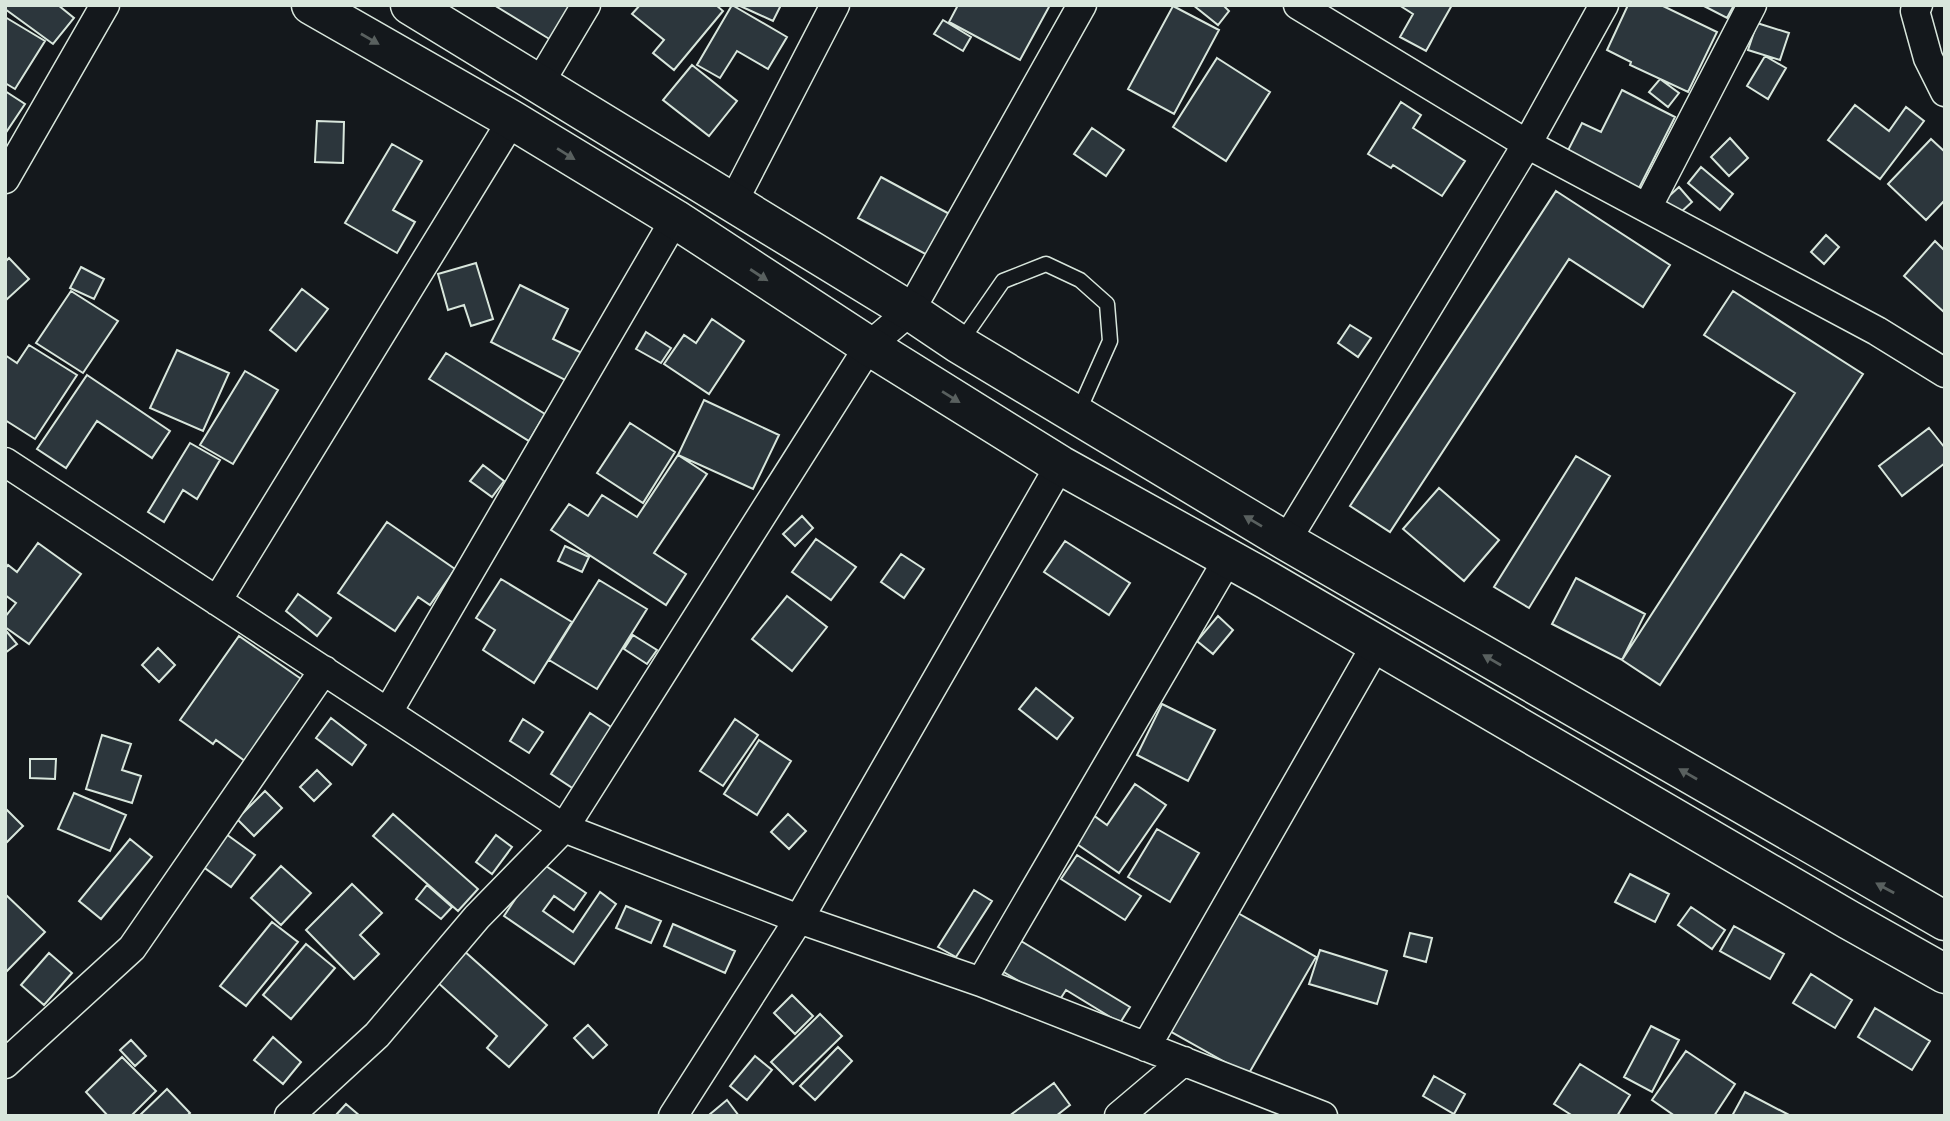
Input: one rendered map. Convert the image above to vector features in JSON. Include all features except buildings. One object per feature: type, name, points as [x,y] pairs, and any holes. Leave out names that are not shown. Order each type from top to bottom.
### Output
[{"type":"main road","points":[[311,5],[512,120],[675,219],[869,346],[1060,465],[1228,559],[1945,974]]},
{"type":"main road","points":[[410,5],[911,311],[959,344],[1286,541],[1945,921]]},
{"type":"street","points":[[5,179],[105,5]]},
{"type":"street","points":[[540,84],[586,5]]},
{"type":"street","points":[[732,204],[835,5]]},
{"type":"street","points":[[289,1116],[377,1035],[477,917],[564,828],[869,346],[911,311],[1082,5]]},
{"type":"street","points":[[1298,5],[1334,14],[1527,144],[1877,331],[1945,373]]},
{"type":"street","points":[[1286,541],[1527,144],[1604,5]]},
{"type":"street","points":[[1647,208],[1752,5]]},
{"type":"street","points":[[1919,5],[1915,11],[1928,58],[1945,92]]},
{"type":"street","points":[[217,601],[512,120]]},
{"type":"street","points":[[388,712],[675,219]]},
{"type":"street","points":[[5,462],[564,828],[799,919],[981,982],[1146,1046],[1184,1061],[1274,1106],[1323,1116]]},
{"type":"street","points":[[673,1116],[799,919],[1060,465]]},
{"type":"street","points":[[981,982],[1228,559]]},
{"type":"street","points":[[1146,1046],[1376,645]]},
{"type":"street","points":[[5,1065],[132,948],[324,670]]},
{"type":"street","points":[[1119,1116],[1184,1061]]},
{"type":"lane","points":[[959,344],[1003,281],[1046,264],[1080,280],[1107,304],[1110,341],[1077,416]]}]
